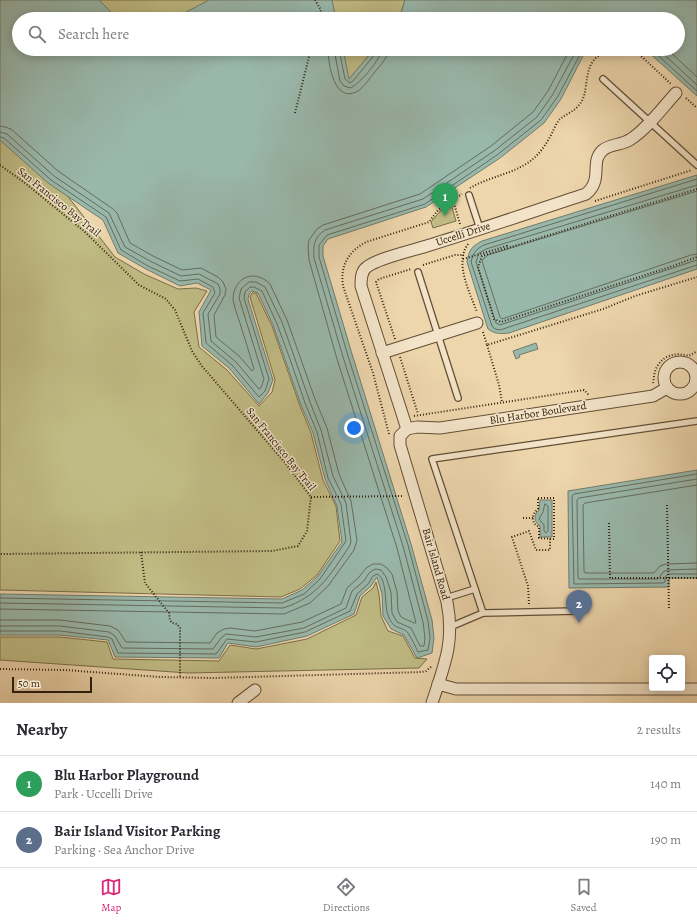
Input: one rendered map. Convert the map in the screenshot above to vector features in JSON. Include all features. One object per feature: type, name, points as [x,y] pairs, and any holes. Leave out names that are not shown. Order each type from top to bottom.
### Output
[{"type":"street","name":"Uccelli Drive","points":[[407,429],[361,286],[363,271],[367,266],[375,262],[586,194],[595,184],[596,161],[598,156],[604,150],[629,141],[640,133],[677,92]]},
{"type":"street","points":[[382,353],[479,322]]},
{"type":"street","points":[[677,362],[687,364],[694,371],[696,376],[694,386],[686,393],[676,394],[667,388],[664,378],[668,367],[677,362]]},
{"type":"street","name":"Blu Harbor Boulevard","points":[[407,429],[417,427],[440,428],[653,396],[667,388]]},
{"type":"street","name":"Bair Island Road","points":[[407,429],[400,436],[400,445],[450,614],[450,643],[432,703]]},
{"type":"street","points":[[438,684],[456,689],[697,689]]},
{"type":"street","points":[[238,703],[255,690]]},
{"type":"lane","points":[[603,79],[697,165]]},
{"type":"lane","points":[[469,195],[480,229]]},
{"type":"lane","points":[[417,270],[458,398]]},
{"type":"lane","points":[[483,614],[432,460],[697,421]]},
{"type":"lane","points":[[446,598],[475,589]]},
{"type":"lane","points":[[450,627],[483,614],[576,611]]},
{"type":"path","points":[[315,0],[320,12]]},
{"type":"path","points":[[295,113],[309,56]]},
{"type":"path","points":[[641,56],[677,92],[697,108]]},
{"type":"path","name":"San Francisco Bay Trail","points":[[0,165],[25,183],[85,232],[139,285],[166,299],[175,310],[192,351],[201,365],[286,464],[311,497],[308,530],[298,546],[272,551],[0,554]]},
{"type":"path","points":[[595,201],[697,169]]},
{"type":"path","points":[[697,189],[482,256],[478,267],[494,319],[501,322],[697,257]]},
{"type":"path","points":[[453,200],[462,228]]},
{"type":"path","points":[[471,241],[467,246],[463,259],[464,273],[479,322],[488,345],[502,402]]},
{"type":"path","points":[[463,259],[502,247],[507,246],[508,248]]},
{"type":"path","points":[[423,265],[455,255],[464,255]]},
{"type":"path","points":[[395,342],[376,282],[379,279],[417,270]]},
{"type":"path","points":[[488,345],[603,309],[635,296],[697,277]]},
{"type":"path","points":[[652,385],[656,368],[666,357],[680,354],[689,356],[697,351]]},
{"type":"path","points":[[399,354],[418,414]]},
{"type":"path","points":[[409,417],[418,414],[584,390],[588,394],[593,394]]},
{"type":"path","points":[[387,424],[391,423]]},
{"type":"path","points":[[311,497],[408,496]]},
{"type":"path","points":[[538,498],[554,498],[554,539],[550,538],[539,538],[539,527],[534,524],[534,514],[538,510],[538,498]]},
{"type":"path","points":[[667,505],[669,610]]},
{"type":"path","points":[[523,518],[534,518]]},
{"type":"path","points":[[609,523],[610,578],[697,578]]},
{"type":"path","points":[[529,612],[528,586],[512,537],[529,531],[536,550],[550,550],[550,538]]},
{"type":"path","points":[[141,552],[144,583],[169,613],[172,623],[177,624],[180,628],[180,676]]},
{"type":"path","points":[[0,669],[65,670],[214,678],[422,672],[429,669],[434,663]]},
{"type":"shaded area","points":[[99,0],[405,0],[401,12],[111,12]]},
{"type":"shaded area","points":[[241,56],[368,56],[349,80]]},
{"type":"shaded area","points":[[0,123],[28,145],[115,257],[144,274],[178,289],[196,288],[207,291],[194,312],[199,347],[227,370],[259,406],[272,392],[275,380],[250,297],[252,293],[256,293],[272,326],[311,433],[323,480],[336,506],[340,541],[317,575],[300,589],[281,597],[0,590]]},
{"type":"shaded area","points":[[451,204],[456,221],[433,228],[431,222],[442,209]]},
{"type":"shaded area","points":[[376,582],[379,594],[381,616],[388,631],[403,636],[415,658],[427,659],[419,668],[188,673],[0,660],[0,637],[60,637],[107,642],[113,659],[219,661],[230,645],[256,649],[307,639],[356,615],[362,597],[373,588]]},
{"type":"water","points":[[0,0],[99,0],[111,12],[12,12],[12,56],[344,56],[349,79],[368,56],[583,56],[561,99],[544,123],[500,158],[426,207],[328,239],[323,246],[323,256],[411,544],[432,620],[434,638],[432,653],[417,658],[404,635],[391,629],[383,616],[382,594],[377,577],[371,586],[360,596],[354,614],[307,636],[256,647],[228,643],[219,658],[115,657],[108,640],[59,635],[0,635],[0,594],[282,599],[302,590],[318,576],[342,542],[337,506],[325,479],[313,433],[301,405],[273,325],[258,293],[252,291],[249,294],[248,299],[273,380],[268,393],[259,404],[229,368],[202,346],[199,312],[211,290],[197,283],[180,286],[118,253],[103,220],[48,183],[0,140]]},
{"type":"water","points":[[209,0],[332,0],[335,12],[186,12]]},
{"type":"water","points":[[405,0],[697,0],[697,96],[653,56],[685,56],[685,12],[401,12]]},
{"type":"water","points":[[697,175],[697,269],[509,333],[503,334],[493,332],[488,329],[467,262],[471,249],[475,245],[482,241]]},
{"type":"water","points":[[536,343],[538,349],[519,355],[520,357],[516,359],[513,351]]},
{"type":"water","points":[[697,470],[697,578],[669,578],[669,587],[569,588],[568,491]]},
{"type":"water","points":[[540,500],[552,500],[552,537],[540,537],[540,526],[536,523],[535,518],[539,510]]},
{"type":"place","name":"Blu Harbor Playground","points":[[445,216]]},
{"type":"place","name":"Bair Island Visitor Parking","points":[[579,623]]}]
